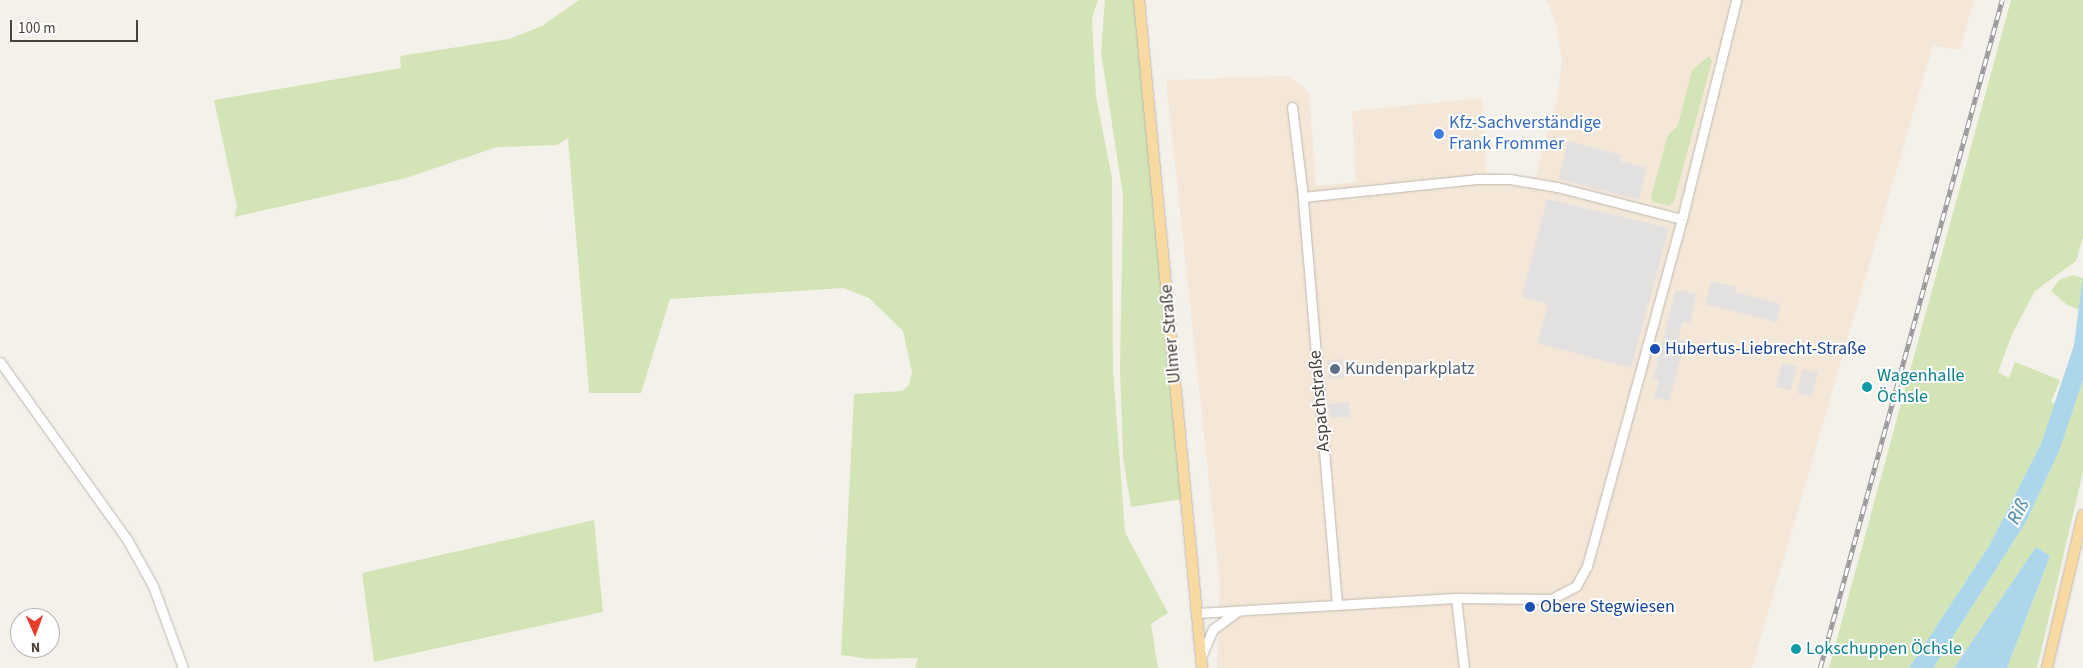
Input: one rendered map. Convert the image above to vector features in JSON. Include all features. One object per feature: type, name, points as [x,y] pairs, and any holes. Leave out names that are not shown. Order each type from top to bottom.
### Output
[{"type":"main road","name":"Ulmer Straße","points":[[1140,0],[1202,663]]},
{"type":"main road","points":[[2047,668],[2080,537],[2083,515]]},
{"type":"street","points":[[1197,613],[1456,598],[1550,598],[1564,594],[1581,579],[1682,220],[1736,0]]},
{"type":"street","name":"Aspachstraße","points":[[1292,107],[1303,197],[1337,605]]},
{"type":"street","points":[[1303,197],[1476,179],[1510,179],[1557,187],[1682,220]]},
{"type":"street","points":[[0,362],[128,541],[153,586],[184,668]]},
{"type":"street","points":[[1456,598],[1464,668]]},
{"type":"street","points":[[1202,663],[1213,629],[1240,610]]},
{"type":"shaded area","points":[[1547,0],[1974,0],[1960,50],[1933,45],[1752,668],[1217,668],[1220,584],[1166,80],[1289,76],[1309,92],[1316,186],[1356,182],[1352,111],[1482,98],[1486,172],[1535,178],[1557,101],[1562,63],[1557,28]]},
{"type":"shaded area","points":[[1568,141],[1621,155],[1620,161],[1647,168],[1639,200],[1558,179]]},
{"type":"shaded area","points":[[1547,199],[1669,228],[1631,368],[1537,343],[1548,304],[1522,297]]},
{"type":"shaded area","points":[[1711,281],[1736,287],[1735,292],[1781,304],[1776,322],[1705,304]]},
{"type":"shaded area","points":[[1681,290],[1697,294],[1690,323],[1683,322],[1678,339],[1685,341],[1669,401],[1654,397],[1659,380],[1653,378],[1675,291]]},
{"type":"shaded area","name":"Kundenparkplatz","points":[[1342,359],[1344,378],[1329,379],[1327,360]]},
{"type":"shaded area","points":[[1782,363],[1797,367],[1790,391],[1776,387]]},
{"type":"shaded area","points":[[1803,369],[1818,373],[1811,397],[1797,393]]},
{"type":"shaded area","points":[[1349,402],[1350,417],[1330,418],[1328,404]]},
{"type":"green space","points":[[579,0],[1098,0],[1092,19],[1096,96],[1112,178],[1113,369],[1125,532],[1168,613],[1151,624],[1158,668],[915,668],[918,658],[869,659],[841,655],[854,394],[902,391],[909,385],[912,373],[903,331],[869,298],[843,288],[670,299],[641,393],[589,393],[568,138],[557,145],[497,147],[406,178],[234,217],[237,207],[214,100],[401,68],[400,56],[509,39],[542,26]]},
{"type":"green space","points":[[1105,0],[1135,0],[1182,499],[1131,507],[1123,457],[1120,369],[1123,196],[1101,52]]},
{"type":"green space","points":[[2011,0],[2083,0],[2083,237],[2076,261],[2035,291],[2012,334],[1998,372],[2009,378],[2015,362],[2060,380],[2051,402],[2056,404],[2041,444],[1989,546],[1909,668],[1829,668]]},
{"type":"green space","points":[[1709,56],[1712,61],[1674,201],[1669,206],[1653,202],[1651,197],[1667,137],[1678,125],[1692,70]]},
{"type":"green space","points":[[2073,275],[2083,278],[2079,310],[2066,304],[2051,291],[2059,280]]},
{"type":"green space","points":[[2083,380],[2083,472],[2037,668],[2007,668],[2050,556],[2036,547],[1954,668],[1933,668],[2026,522],[2060,449]]},
{"type":"green space","points":[[594,520],[603,612],[374,662],[362,573]]},
{"type":"water","name":"Riß","points":[[2083,276],[2083,380],[2060,449],[2026,522],[1933,668],[1909,668],[1989,546],[2041,444],[2074,345]]},
{"type":"water","points":[[2036,547],[2050,556],[2007,668],[1954,668]]},
{"type":"railway","points":[[1820,668],[2002,0]]},
{"type":"place","name":"Kfz-Sachverständige Frank Frommer","points":[[1439,134]]},
{"type":"place","name":"Hubertus-Liebrecht-Straße","points":[[1655,349]]},
{"type":"place","name":"Kundenparkplatz","points":[[1335,369]]},
{"type":"place","name":"Wagenhalle Öchsle","points":[[1867,387]]},
{"type":"place","name":"Obere Stegwiesen","points":[[1530,607]]},
{"type":"place","name":"Lokschuppen Öchsle","points":[[1796,649]]}]
